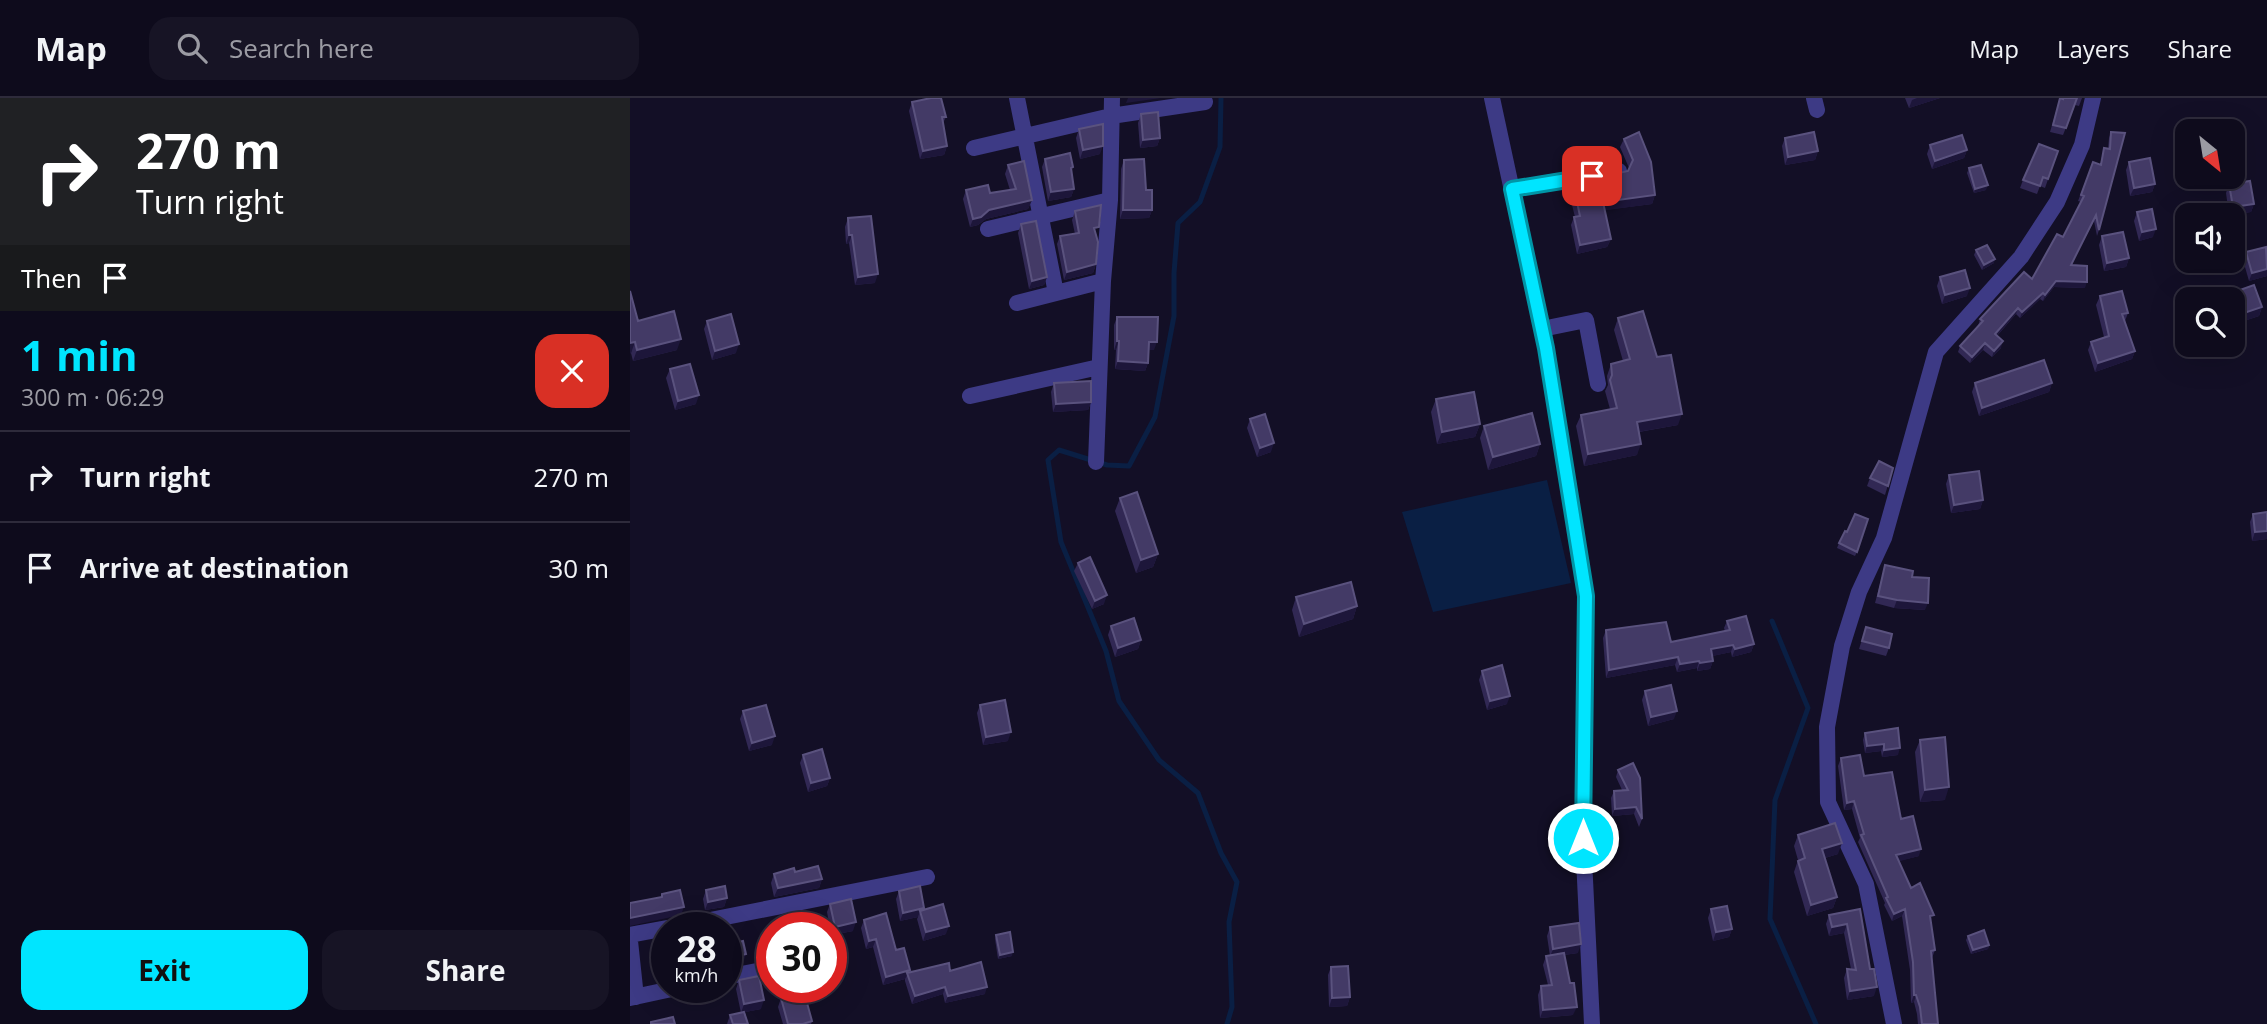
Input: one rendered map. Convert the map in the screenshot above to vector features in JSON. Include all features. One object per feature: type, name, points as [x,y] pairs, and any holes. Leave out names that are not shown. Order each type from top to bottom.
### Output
[{"type":"street","points":[[1017,98],[1056,293]]},
{"type":"street","points":[[1096,462],[1103,281],[1110,200],[1112,98]]},
{"type":"street","points":[[1492,98],[1569,450],[1586,596],[1583,838],[1592,1024]]},
{"type":"street","points":[[1894,1024],[1866,884],[1828,802],[1827,727],[1842,646],[1859,592],[1884,538],[1936,352],[2021,257],[2057,202],[2082,145],[2093,98]]},
{"type":"street","points":[[974,148],[1111,116],[1205,102]]},
{"type":"street","points":[[1512,189],[1619,171]]},
{"type":"street","points":[[988,229],[1110,200]]},
{"type":"street","points":[[1017,303],[1103,281]]},
{"type":"street","points":[[1542,329],[1586,320],[1598,384]]},
{"type":"street","points":[[970,396],[1100,367]]},
{"type":"street","points":[[742,913],[927,877]]},
{"type":"street","points":[[630,935],[651,931]]},
{"type":"street","points":[[630,941],[633,997],[651,993]]},
{"type":"water","points":[[1547,480],[1571,583],[1433,612],[1402,512]]},
{"type":"building","points":[[941,98],[946,117],[942,117],[947,146],[923,151],[912,102]]},
{"type":"building","points":[[2060,98],[2077,98],[2066,128],[2053,125]]},
{"type":"building","points":[[1158,112],[1160,138],[1143,140],[1141,114]]},
{"type":"building","points":[[1103,124],[1103,146],[1083,150],[1079,129]]},
{"type":"building","points":[[1639,132],[1651,162],[1655,195],[1603,202],[1611,239],[1580,245],[1574,217],[1580,216],[1575,193],[1601,186],[1598,181],[1606,176],[1628,171],[1633,160],[1624,139]]},
{"type":"building","points":[[1814,132],[1818,151],[1788,157],[1785,138]]},
{"type":"building","points":[[2111,132],[2125,133],[2099,230],[2096,215],[2071,265],[2087,266],[2087,282],[2056,281],[2045,295],[2043,293],[2022,312],[2018,308],[1995,334],[2003,341],[1994,351],[1985,343],[1972,357],[1960,346],[1983,321],[1980,319],[2024,272],[2032,279],[2057,234],[2063,237],[2084,196],[2081,195],[2093,162],[2101,165],[2104,148],[2110,149]]},
{"type":"building","points":[[1962,135],[1967,150],[1935,161],[1930,145]]},
{"type":"building","points":[[2039,144],[2058,151],[2048,179],[2043,177],[2040,186],[2023,180]]},
{"type":"building","points":[[1070,153],[1074,189],[1051,192],[1045,159]]},
{"type":"building","points":[[2150,158],[2155,184],[2134,188],[2129,162]]},
{"type":"building","points":[[1144,159],[1146,190],[1152,190],[1152,210],[1123,210],[1124,160]]},
{"type":"building","points":[[1024,161],[1032,200],[989,210],[981,217],[973,219],[966,190],[988,185],[990,193],[1016,189],[1008,165]]},
{"type":"building","points":[[1981,165],[1988,185],[1975,189],[1969,168]]},
{"type":"building","points":[[2250,181],[2254,204],[2232,203],[2230,189],[2245,189],[2245,182]]},
{"type":"building","points":[[1101,205],[1099,227],[1094,228],[1098,242],[1096,264],[1067,272],[1060,236],[1079,233],[1075,211]]},
{"type":"building","points":[[2152,209],[2156,229],[2142,232],[2137,212]]},
{"type":"building","points":[[871,216],[878,274],[858,277],[848,218]]},
{"type":"building","points":[[1036,221],[1047,277],[1032,281],[1021,224]]},
{"type":"building","points":[[2123,232],[2129,258],[2107,263],[2102,236]]},
{"type":"building","points":[[1987,245],[1995,259],[1984,265],[1976,250]]},
{"type":"building","points":[[2266,247],[2267,269],[2252,273],[2246,252]]},
{"type":"building","points":[[1965,270],[1970,288],[1945,295],[1940,277]]},
{"type":"building","points":[[2254,285],[2262,307],[2245,313],[2245,288]]},
{"type":"building","points":[[630,291],[638,321],[674,311],[681,339],[637,350],[635,342],[630,343]]},
{"type":"building","points":[[2122,291],[2128,313],[2122,314],[2135,351],[2098,363],[2091,342],[2109,336],[2100,296]]},
{"type":"building","points":[[1643,311],[1657,357],[1671,355],[1682,414],[1637,422],[1641,444],[1588,454],[1581,415],[1617,408],[1610,380],[1611,364],[1630,359],[1618,318]]},
{"type":"building","points":[[731,314],[739,344],[715,351],[707,321]]},
{"type":"building","points":[[1117,317],[1158,317],[1157,342],[1149,342],[1148,363],[1118,361]]},
{"type":"building","points":[[2044,360],[2052,383],[1982,408],[1975,383]]},
{"type":"building","points":[[690,364],[699,395],[678,401],[670,369]]},
{"type":"building","points":[[1091,381],[1091,402],[1056,404],[1054,383]]},
{"type":"building","points":[[1474,392],[1480,424],[1442,432],[1436,399]]},
{"type":"building","points":[[1532,413],[1540,444],[1493,457],[1484,426]]},
{"type":"building","points":[[1265,414],[1274,443],[1260,448],[1250,419]]},
{"type":"building","points":[[1879,461],[1893,468],[1888,486],[1870,478]]},
{"type":"building","points":[[1979,471],[1983,500],[1954,505],[1949,475]]},
{"type":"building","points":[[1137,492],[1158,554],[1141,560],[1120,498]]},
{"type":"building","points":[[2267,512],[2267,531],[2255,532],[2253,514]]},
{"type":"building","points":[[1855,514],[1868,519],[1857,552],[1839,543]]},
{"type":"building","points":[[1090,557],[1107,595],[1095,601],[1078,563]]},
{"type":"building","points":[[1885,565],[1913,571],[1912,577],[1929,578],[1928,603],[1878,596]]},
{"type":"building","points":[[1351,582],[1357,606],[1304,624],[1296,597]]},
{"type":"building","points":[[1746,616],[1754,644],[1735,649],[1733,645],[1711,649],[1713,661],[1680,664],[1678,657],[1609,670],[1606,630],[1666,622],[1671,642],[1730,630],[1727,621]]},
{"type":"building","points":[[1134,618],[1141,640],[1118,648],[1111,626]]},
{"type":"building","points":[[1866,627],[1892,634],[1889,648],[1862,641]]},
{"type":"building","points":[[1502,665],[1510,696],[1490,701],[1482,671]]},
{"type":"building","points":[[1671,685],[1677,711],[1651,717],[1645,691]]},
{"type":"building","points":[[1005,700],[1011,732],[986,737],[980,705]]},
{"type":"building","points":[[766,705],[775,736],[752,743],[743,711]]},
{"type":"building","points":[[1898,728],[1900,748],[1884,750],[1884,744],[1867,746],[1865,733]]},
{"type":"building","points":[[1945,737],[1949,787],[1925,790],[1920,740]]},
{"type":"building","points":[[822,749],[830,778],[811,783],[803,755]]},
{"type":"building","points":[[1860,755],[1864,776],[1892,772],[1901,819],[1913,816],[1921,849],[1896,855],[1911,888],[1920,883],[1934,915],[1930,916],[1935,950],[1931,951],[1938,1024],[1922,1024],[1920,1007],[1914,995],[1913,962],[1905,909],[1894,914],[1861,835],[1864,834],[1854,801],[1847,803],[1841,758]]},
{"type":"building","points":[[1633,763],[1640,778],[1642,819],[1636,807],[1615,809],[1614,791],[1628,790],[1618,770]]},
{"type":"building","points":[[1835,823],[1842,843],[1822,849],[1837,897],[1811,905],[1798,861],[1805,858],[1798,835]]},
{"type":"building","points":[[818,866],[822,879],[778,888],[774,874],[794,868],[795,872]]},
{"type":"building","points":[[725,886],[727,898],[708,902],[706,890]]},
{"type":"building","points":[[920,886],[924,908],[903,913],[899,891]]},
{"type":"building","points":[[680,890],[684,907],[630,918],[630,903],[662,897],[662,894]]},
{"type":"building","points":[[851,899],[856,922],[847,924],[847,912],[832,912],[830,904]]},
{"type":"building","points":[[943,904],[949,926],[926,932],[920,911]]},
{"type":"building","points":[[1727,906],[1732,929],[1716,932],[1711,909]]},
{"type":"building","points":[[1860,909],[1870,969],[1874,969],[1877,987],[1850,991],[1847,969],[1856,970],[1847,924],[1832,927],[1829,915]]},
{"type":"building","points":[[886,913],[896,950],[904,948],[910,970],[886,977],[876,939],[869,941],[864,920]]},
{"type":"building","points":[[1579,923],[1581,944],[1553,949],[1550,927]]},
{"type":"building","points":[[1984,930],[1989,945],[1973,950],[1968,936]]},
{"type":"building","points":[[1010,932],[1013,952],[1000,955],[996,935]]},
{"type":"building","points":[[742,941],[746,954],[742,955]]},
{"type":"building","points":[[1564,953],[1570,983],[1574,983],[1577,1007],[1543,1010],[1541,986],[1552,985],[1546,956]]},
{"type":"building","points":[[981,962],[987,987],[948,996],[945,987],[915,996],[907,973],[949,963],[950,971]]},
{"type":"building","points":[[1348,966],[1350,997],[1332,998],[1331,967]]},
{"type":"building","points":[[756,977],[756,1002],[744,1004],[742,979]]},
{"type":"building","points":[[782,1003],[807,1003],[812,1021],[788,1024]]},
{"type":"building","points":[[744,1012],[748,1024],[733,1024],[730,1015]]},
{"type":"building","points":[[673,1017],[675,1024],[651,1024],[651,1022]]},
{"type":"waterway","points":[[1221,98],[1220,147],[1200,202],[1178,223],[1174,316],[1155,417],[1129,466],[1107,465],[1059,450],[1048,460],[1061,542],[1106,651],[1119,701],[1159,760],[1198,793],[1221,853],[1237,882],[1229,922],[1232,1007],[1227,1024]]},
{"type":"waterway","points":[[1772,621],[1808,708],[1775,800],[1770,919],[1816,1024]]},
{"type":"route","points":[[1583,838],[1586,596],[1546,348],[1512,189],[1592,176]]}]
